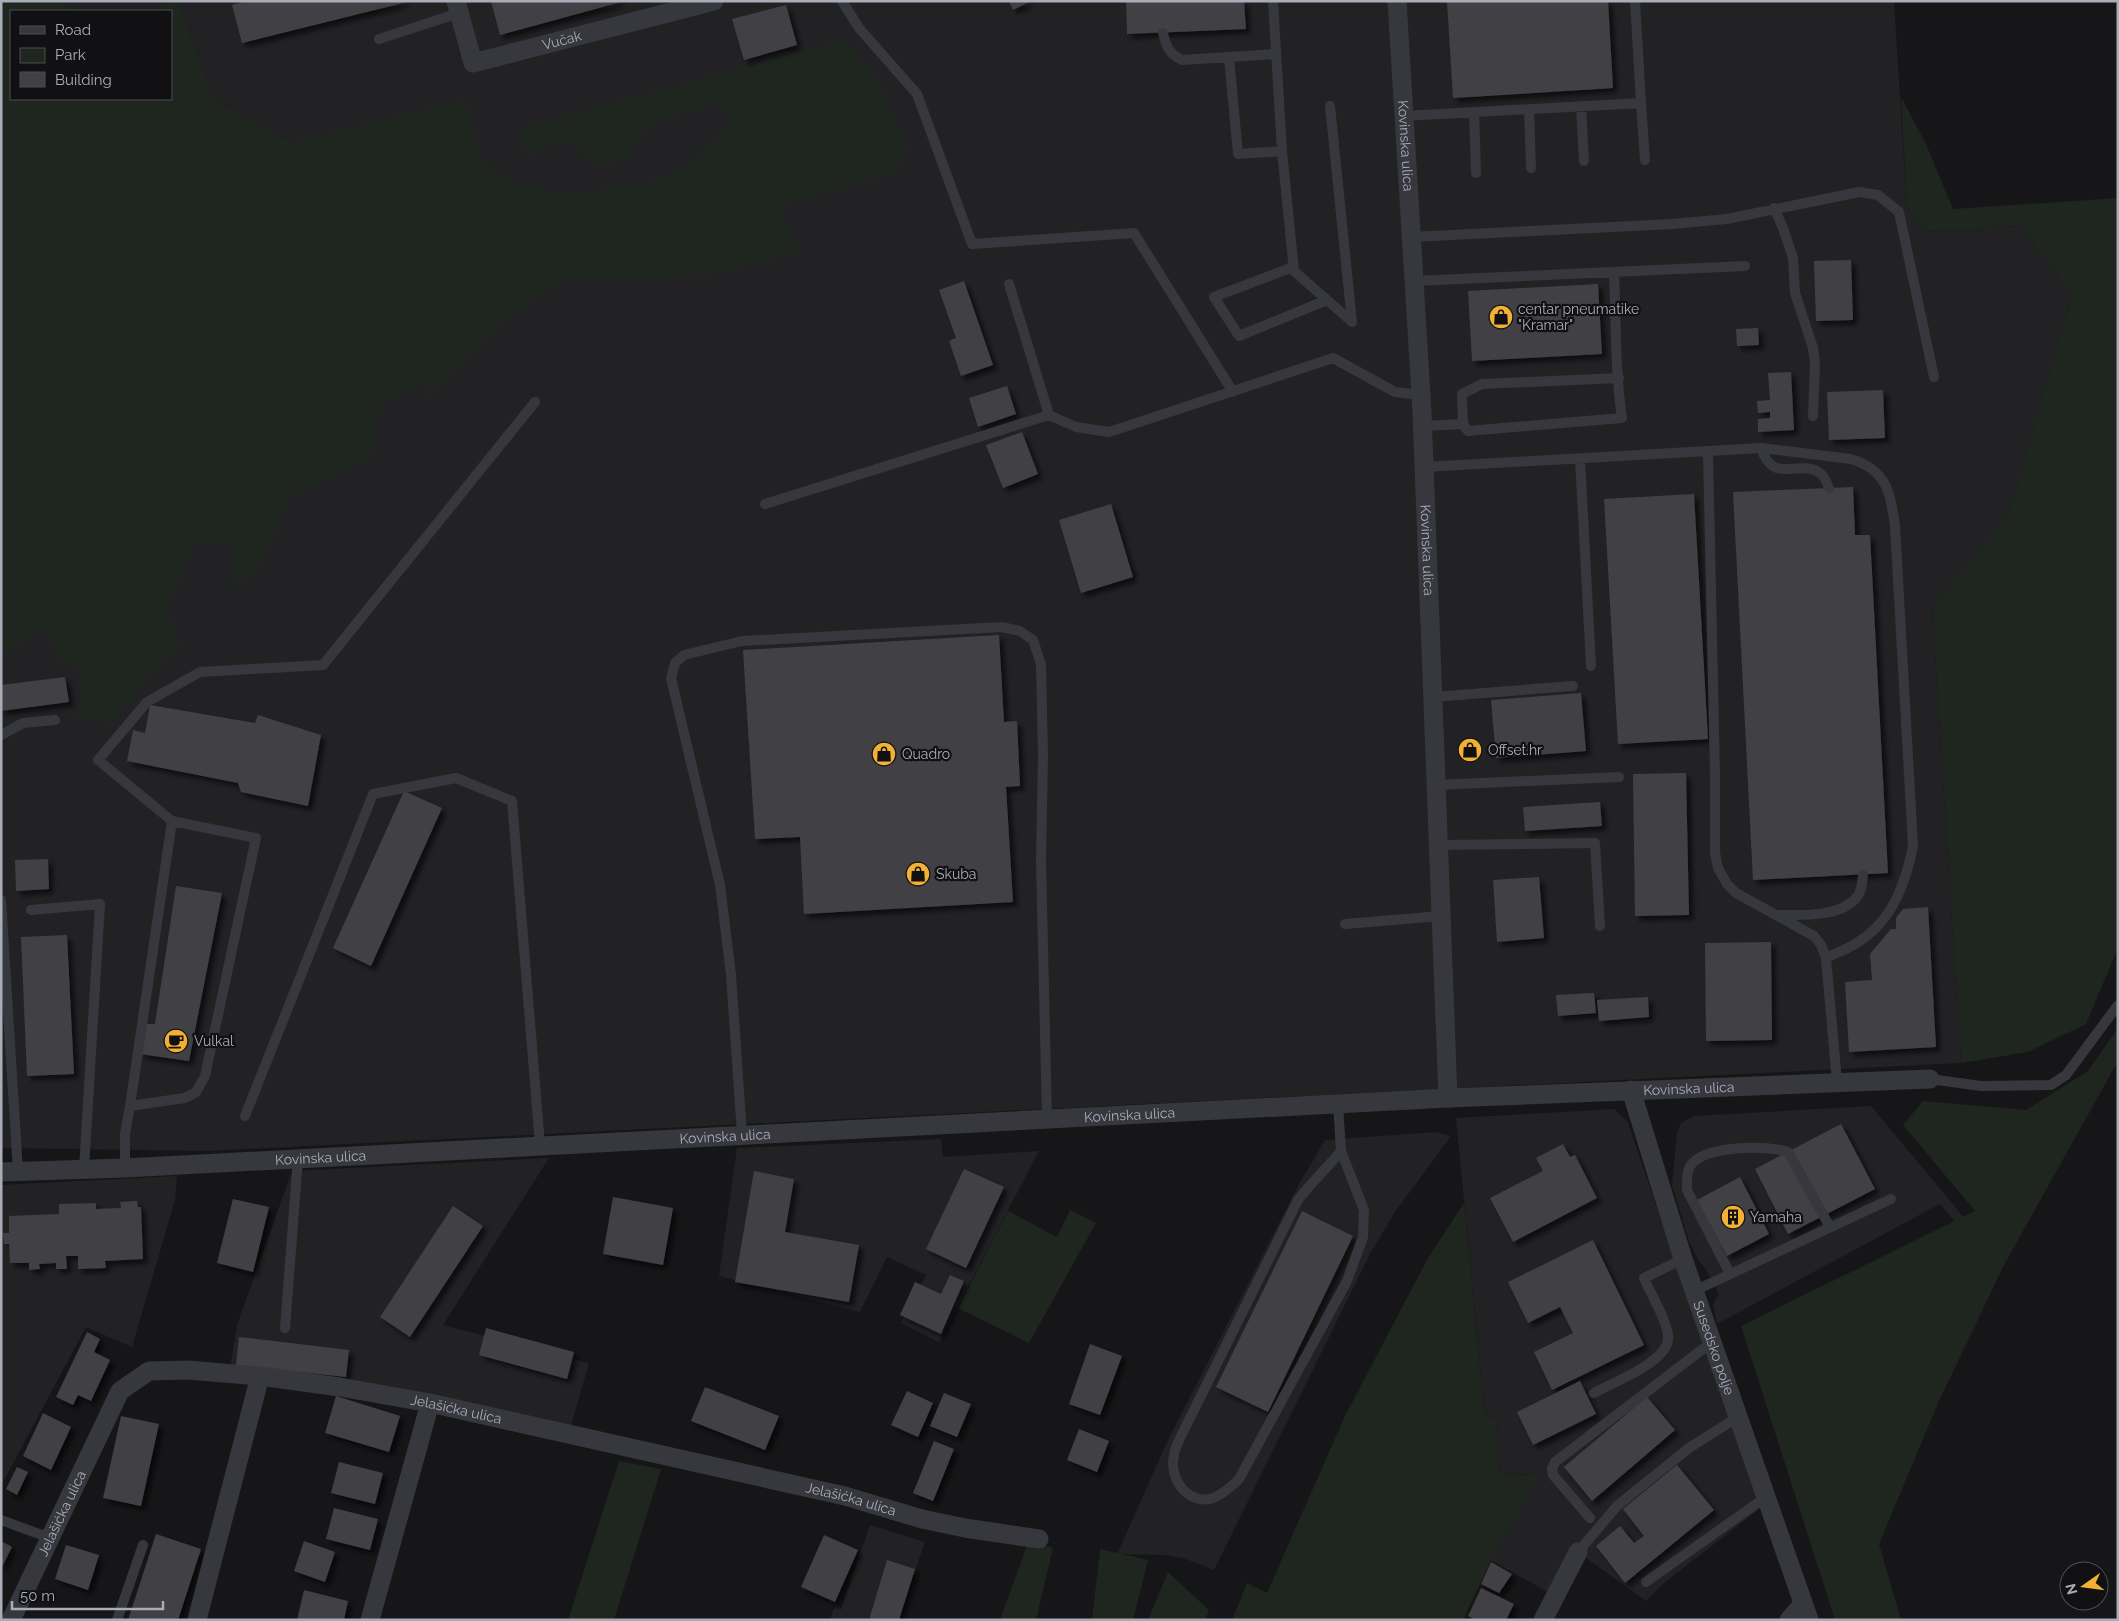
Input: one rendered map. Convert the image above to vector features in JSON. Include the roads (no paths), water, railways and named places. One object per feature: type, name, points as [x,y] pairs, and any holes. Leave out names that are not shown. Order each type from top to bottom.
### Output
[{"type":"street","name":"Vučak","points":[[457,7],[473,63],[714,1]]},
{"type":"street","name":"Kovinska ulica","points":[[1397,1],[1425,467],[1448,1098]]},
{"type":"street","name":"Kovinska ulica","points":[[10,1172],[125,1168],[1448,1098],[1930,1079]]},
{"type":"street","name":"Susedsko polje","points":[[1631,1090],[1683,1259],[1806,1612],[1789,1620]]},
{"type":"street","name":"Jelašićka ulica","points":[[11,1620],[120,1392],[149,1371],[187,1370],[260,1376],[340,1387],[430,1403],[845,1496],[922,1519],[965,1528],[1039,1539]]},
{"type":"street","points":[[197,1620],[260,1376]]},
{"type":"street","points":[[370,1620],[430,1403]]},
{"type":"street","points":[[1543,1620],[1578,1552]]},
{"type":"lane","points":[[842,1],[859,28],[916,94],[972,244],[1134,233],[1233,392]]},
{"type":"lane","points":[[1273,1],[1282,151],[1294,271],[1352,322],[1330,106]]},
{"type":"lane","points":[[1635,1],[1644,160]]},
{"type":"lane","points":[[379,39],[457,7]]},
{"type":"lane","points":[[1163,32],[1166,46],[1172,55],[1182,60],[1276,54]]},
{"type":"lane","points":[[1229,58],[1238,154],[1282,151]]},
{"type":"lane","points":[[1404,116],[1642,104]]},
{"type":"lane","points":[[1581,106],[1584,161]]},
{"type":"lane","points":[[1529,109],[1531,168]]},
{"type":"lane","points":[[1474,112],[1476,173]]},
{"type":"lane","points":[[1411,237],[1672,224],[1727,219],[1859,192],[1878,195],[1899,212],[1934,377]]},
{"type":"lane","points":[[1774,208],[1783,228],[1792,258],[1796,293],[1813,348],[1816,364],[1813,416]]},
{"type":"lane","points":[[1293,266],[1214,298],[1239,336],[1327,300]]},
{"type":"lane","points":[[1414,282],[1745,266]]},
{"type":"lane","points":[[1614,272],[1618,378],[1622,418],[1468,431],[1463,424],[1462,394],[1482,384],[1618,378]]},
{"type":"lane","points":[[1009,284],[1049,415]]},
{"type":"lane","points":[[765,504],[1049,415],[1076,427],[1109,432],[1333,358],[1395,392],[1421,395]]},
{"type":"lane","points":[[130,1106],[185,1098],[196,1092],[205,1076],[256,838],[172,821],[98,760],[147,702],[200,672],[322,665],[535,402]]},
{"type":"lane","points":[[1423,426],[1463,424]]},
{"type":"lane","points":[[1425,467],[1761,448],[1834,456],[1865,463],[1883,478],[1890,496],[1895,526],[1913,846],[1904,883],[1880,924],[1862,940],[1826,958]]},
{"type":"lane","points":[[1761,448],[1765,461],[1773,467],[1787,470],[1813,469],[1822,475],[1829,488]]},
{"type":"lane","points":[[1708,452],[1715,853],[1718,868],[1727,884],[1736,893],[1814,936],[1821,945],[1826,958],[1837,1082]]},
{"type":"lane","points":[[1580,459],[1591,666]]},
{"type":"lane","points":[[742,1134],[731,975],[720,885],[671,678],[675,663],[684,655],[742,641],[1002,627],[1020,631],[1033,640],[1041,664],[1043,756],[1041,860],[1047,1119]]},
{"type":"lane","points":[[1433,697],[1573,686]]},
{"type":"lane","points":[[1,735],[24,723],[55,720]]},
{"type":"lane","points":[[1436,785],[1619,777]]},
{"type":"lane","points":[[245,1116],[373,794],[456,778],[512,801],[540,1145]]},
{"type":"lane","points":[[125,1168],[124,1134],[130,1106],[172,821]]},
{"type":"lane","points":[[1438,845],[1594,843],[1600,926]]},
{"type":"lane","points":[[1776,915],[1810,914],[1844,907],[1856,898],[1862,888],[1863,875]]},
{"type":"lane","points":[[1,900],[10,1172]]},
{"type":"lane","points":[[31,910],[100,904],[84,1169]]},
{"type":"lane","points":[[1345,924],[1441,916]]},
{"type":"lane","points":[[1930,1079],[1981,1086],[2050,1085],[2066,1075],[2118,1005]]},
{"type":"lane","points":[[1338,1104],[1341,1151],[1364,1210],[1363,1237],[1347,1281],[1239,1480],[1224,1492],[1210,1499],[1196,1498],[1184,1492],[1174,1473],[1174,1456],[1184,1430],[1298,1200],[1310,1184],[1323,1174],[1341,1151]]},
{"type":"lane","points":[[1730,1274],[1688,1190],[1687,1174],[1691,1164],[1706,1154],[1725,1150],[1776,1148],[1788,1152],[1830,1227]]},
{"type":"lane","points":[[286,1328],[298,1158]]},
{"type":"lane","points":[[1694,1291],[1891,1198]]},
{"type":"lane","points":[[1594,1393],[1646,1365],[1657,1358],[1664,1350],[1668,1340],[1666,1328],[1644,1278],[1683,1259]]},
{"type":"lane","points":[[1590,1518],[1553,1475],[1552,1469],[1555,1462],[1712,1342]]},
{"type":"lane","points":[[1578,1552],[1617,1506],[1689,1448],[1738,1417]]},
{"type":"lane","points":[[1646,1582],[1766,1497]]},
{"type":"lane","points":[[1,1520],[50,1538]]},
{"type":"lane","points":[[117,1620],[143,1545]]},
{"type":"place","name":"centar pneumatike \"Kramar\"","points":[[1501,317]]},
{"type":"place","name":"Offset.hr","points":[[1470,750]]},
{"type":"place","name":"Quadro","points":[[884,754]]},
{"type":"place","name":"Skuba","points":[[918,874]]},
{"type":"place","name":"Vulkal","points":[[176,1041]]},
{"type":"place","name":"Yamaha","points":[[1733,1217]]}]
